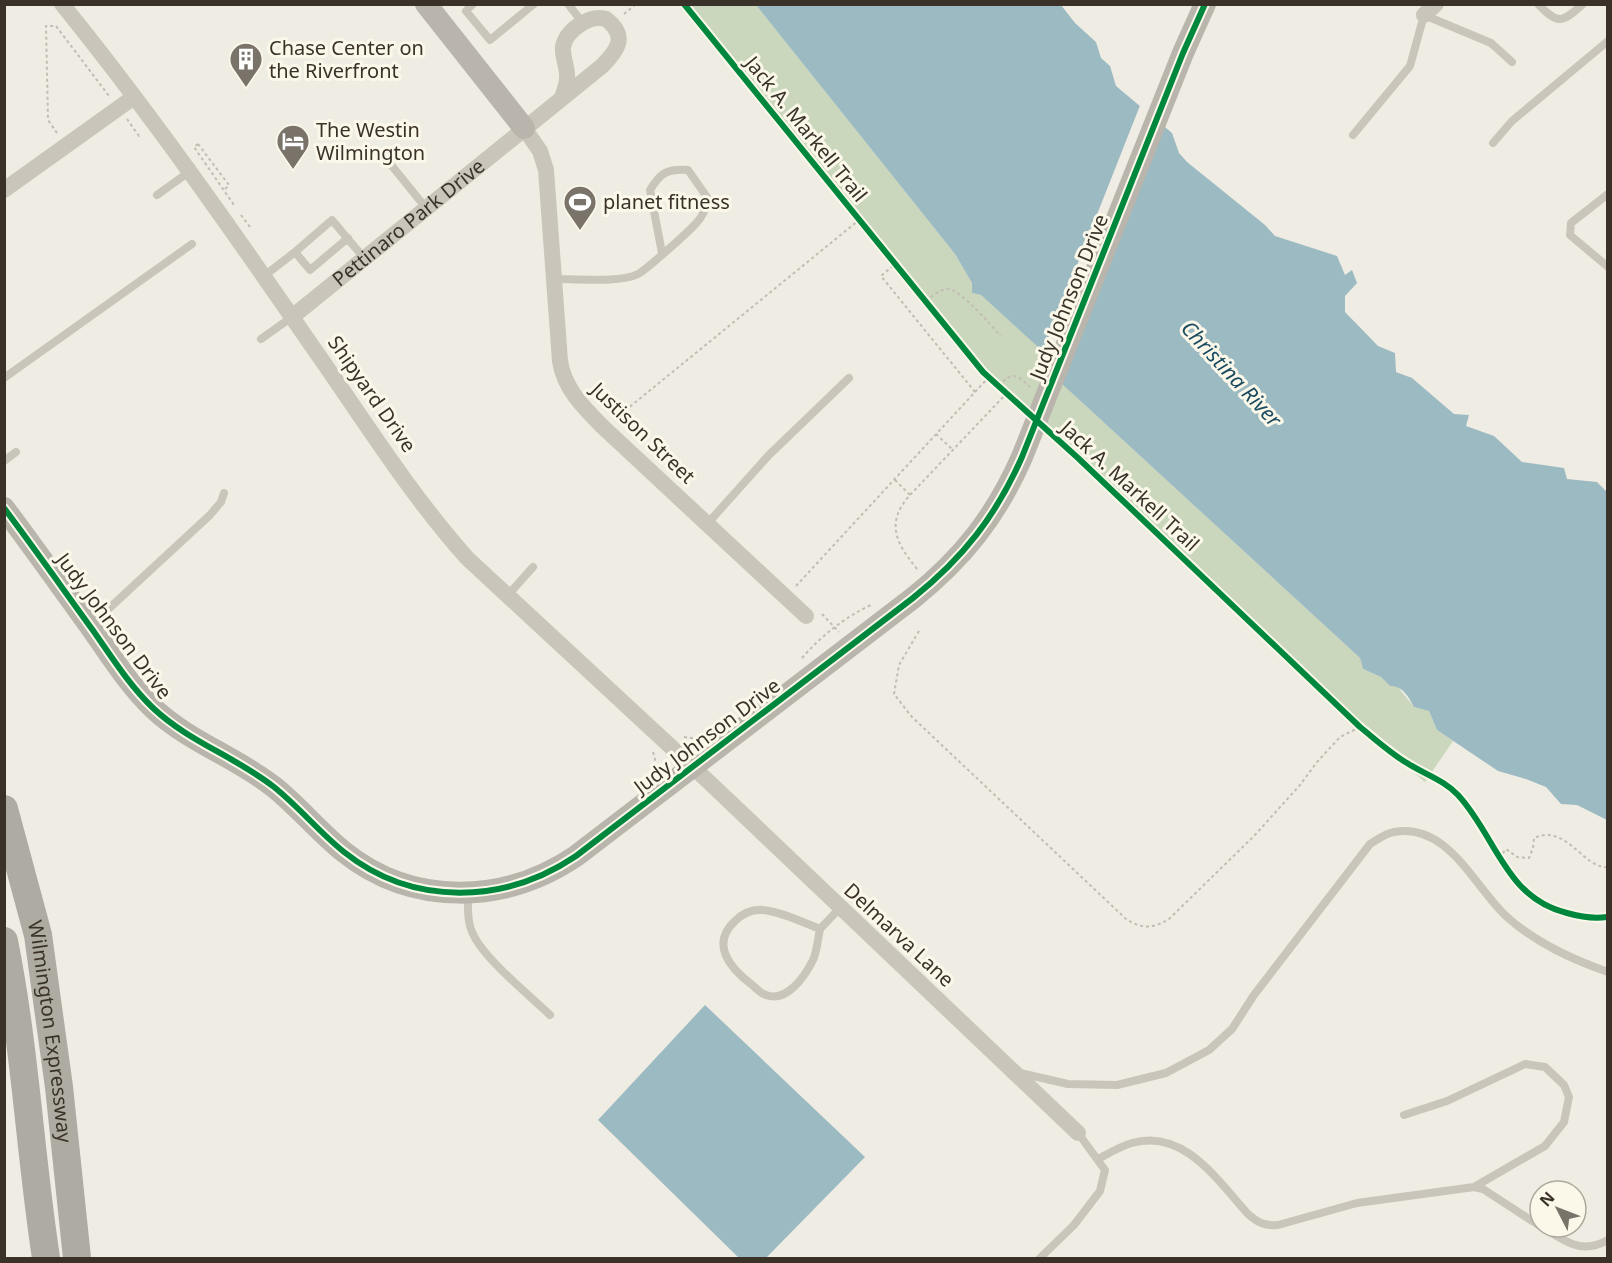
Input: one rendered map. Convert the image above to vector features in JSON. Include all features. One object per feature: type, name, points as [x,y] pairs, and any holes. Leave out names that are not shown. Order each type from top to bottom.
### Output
[{"type":"highway","name":"Wilmington Expressway","points":[[4,809],[38,935],[58,1076],[77,1258]]},
{"type":"highway","name":"Wilmington Expressway","points":[[4,941],[23,1056],[35,1191],[46,1258]]},
{"type":"street","name":"Shipyard Drive","points":[[62,4],[189,172],[442,529],[467,558],[686,761]]},
{"type":"street","points":[[426,4],[524,128]]},
{"type":"street","name":"Judy Johnson Drive","points":[[4,508],[134,686],[159,713],[187,735],[246,767],[269,783],[300,809],[345,853],[396,881],[432,890],[468,893],[522,884],[560,867],[686,761],[851,646],[933,582],[974,541],[1007,489],[1033,432],[1170,86],[1205,4]]},
{"type":"street","name":"Pettinaro Park Drive","points":[[292,317],[602,66],[618,46],[617,32],[606,19],[593,18],[583,23]]},
{"type":"street","points":[[562,98],[567,75],[563,46],[568,37],[583,23]]},
{"type":"street","points":[[4,190],[134,97]]},
{"type":"street","name":"Justison Street","points":[[524,128],[540,151],[546,170],[561,370],[574,395],[604,428],[786,598],[812,613]]},
{"type":"street","name":"Delmarva Lane","points":[[686,761],[1078,1133]]},
{"type":"lane","points":[[473,4],[466,10],[490,40],[534,4]]},
{"type":"lane","points":[[568,4],[583,23]]},
{"type":"lane","points":[[1538,4],[1549,16],[1557,19],[1567,18],[1583,4]]},
{"type":"lane","points":[[1353,135],[1410,66],[1430,10],[1491,42],[1512,62]]},
{"type":"lane","points":[[1493,143],[1512,121],[1608,41]]},
{"type":"lane","points":[[392,166],[426,208]]},
{"type":"lane","points":[[554,279],[613,279],[638,274],[699,221],[709,200],[688,170],[671,169],[657,178],[650,190],[662,253]]},
{"type":"lane","points":[[157,195],[189,172]]},
{"type":"lane","points":[[1608,194],[1571,223],[1569,235],[1608,267]]},
{"type":"lane","points":[[264,276],[332,220],[364,258]]},
{"type":"lane","points":[[294,252],[310,270],[348,238]]},
{"type":"lane","points":[[4,378],[192,244]]},
{"type":"lane","points":[[261,339],[292,317]]},
{"type":"lane","points":[[708,524],[769,455],[849,378]]},
{"type":"lane","points":[[4,461],[16,452]]},
{"type":"lane","points":[[90,626],[210,515],[221,502],[224,493]]},
{"type":"lane","points":[[507,596],[533,567]]},
{"type":"lane","points":[[1013,1071],[1068,1084],[1117,1085],[1166,1073],[1209,1050],[1232,1029],[1254,995],[1370,844],[1393,832],[1414,832],[1438,841],[1458,860],[1507,917],[1537,941],[1580,962],[1608,972]]},
{"type":"lane","points":[[468,893],[469,920],[473,936],[487,954],[550,1015]]},
{"type":"lane","points":[[820,929],[763,910],[745,912],[727,928],[723,942],[726,956],[736,972],[766,995],[779,996],[791,991],[814,959],[820,929],[840,908]]},
{"type":"lane","points":[[1098,1159],[1134,1142],[1161,1141],[1177,1146],[1198,1159],[1257,1222],[1268,1226],[1278,1225],[1357,1203],[1474,1187],[1545,1146],[1564,1122],[1569,1097],[1564,1085],[1545,1067],[1525,1064],[1447,1101],[1404,1115]]},
{"type":"lane","points":[[1040,1258],[1074,1226],[1100,1191],[1105,1170],[1078,1133]]},
{"type":"lane","points":[[1474,1187],[1483,1190],[1528,1219]]},
{"type":"lane","points":[[1562,1239],[1572,1245],[1594,1247],[1608,1240]]},
{"type":"path","points":[[209,167],[194,147],[198,144],[229,185],[224,189]]},
{"type":"path","points":[[604,428],[859,220]]},
{"type":"path","points":[[888,255],[901,271]]},
{"type":"path","points":[[895,264],[881,276],[975,392]]},
{"type":"path","points":[[926,301],[943,290],[953,290],[963,297],[1001,336]]},
{"type":"path","points":[[919,293],[932,309]]},
{"type":"path","points":[[983,372],[1015,401]]},
{"type":"path","points":[[999,386],[1009,377],[1017,376],[1033,390]]},
{"type":"path","points":[[786,598],[989,377]]},
{"type":"path","points":[[920,572],[900,548],[895,532],[897,515],[910,495],[1007,393]]},
{"type":"path","points":[[936,434],[953,450]]},
{"type":"path","points":[[894,480],[910,495]]},
{"type":"path","points":[[799,662],[834,627],[859,610],[882,599]]},
{"type":"path","points":[[812,613],[834,627],[851,646]]},
{"type":"path","points":[[918,631],[899,665],[894,694],[911,716],[1126,919],[1138,927],[1150,927],[1169,919],[1254,836],[1340,737],[1360,727]]},
{"type":"path","points":[[1353,720],[1367,733]]},
{"type":"path","points":[[654,776],[686,761],[702,739],[680,735]]},
{"type":"path","points":[[1499,858],[1506,849],[1517,857],[1528,858],[1533,848],[1534,838],[1541,835],[1556,836],[1579,850],[1596,865],[1608,867]]},
{"type":"path","points":[[1495,849],[1504,865]]},
{"type":"path","points":[[1598,918],[1608,916]]},
{"type":"green space","points":[[685,5],[756,5],[955,254],[972,283],[972,293],[981,295],[1033,342],[1038,347],[1050,373],[1360,658],[1363,669],[1381,677],[1390,686],[1397,686],[1414,707],[1429,711],[1437,730],[1453,741],[1425,782],[1360,727],[989,377]]},
{"type":"water","name":"Christina River","points":[[756,5],[1061,5],[1075,23],[1096,42],[1101,58],[1110,66],[1116,86],[1172,133],[1179,153],[1187,162],[1265,225],[1275,236],[1337,256],[1345,275],[1352,270],[1357,283],[1345,296],[1345,312],[1378,346],[1395,353],[1396,372],[1412,378],[1454,414],[1469,415],[1466,426],[1494,436],[1522,462],[1564,468],[1567,479],[1597,482],[1607,492],[1607,820],[1577,805],[1561,804],[1546,787],[1498,771],[1437,730],[1429,711],[1414,707],[1402,690],[1390,686],[1381,677],[1363,669],[1360,658],[1050,373],[1038,347],[981,295],[972,293],[972,283],[955,254]]},
{"type":"water","points":[[705,1005],[865,1157],[766,1258],[739,1258],[598,1120]]},
{"type":"pier","points":[[1141,103],[1166,124],[1047,375],[1040,359]]},
{"type":"cycle path","name":"Jack A. Markell Trail","points":[[684,4],[983,372],[1078,458],[1360,727],[1395,755],[1440,781],[1458,795],[1471,811],[1515,880],[1529,894],[1546,905],[1567,913],[1587,917],[1607,917]]},
{"type":"cycle path","points":[[4,508],[121,670],[153,708],[197,740],[274,787],[344,852],[371,870],[399,883],[429,890],[459,893],[490,890],[520,883],[548,872],[576,856],[913,598],[931,583],[976,535],[1001,498],[1022,457],[1183,53],[1205,4]]},
{"type":"place","name":"Chase Center on the Riverfront","points":[[246,88]]},
{"type":"place","name":"The Westin Wilmington","points":[[293,170]]},
{"type":"place","name":"planet fitness","points":[[580,231]]}]
